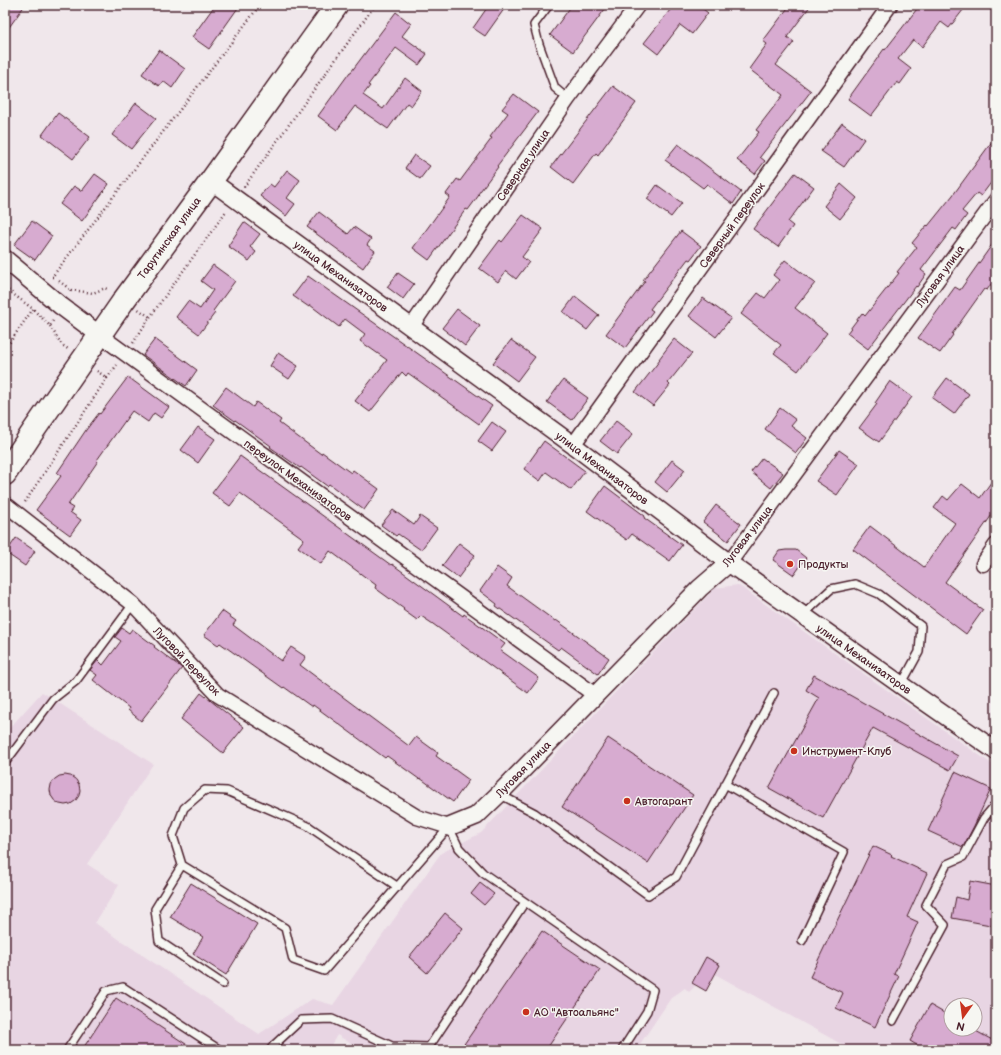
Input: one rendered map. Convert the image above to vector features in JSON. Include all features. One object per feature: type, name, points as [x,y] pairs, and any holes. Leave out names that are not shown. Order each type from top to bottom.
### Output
[{"type":"main road","name":"Тарутинская улица","points":[[5,474],[36,427],[101,336],[124,300],[337,5]]},
{"type":"street","name":"Северная улица","points":[[411,327],[568,99],[638,5]]},
{"type":"street","name":"Северный переулок","points":[[573,445],[890,5]]},
{"type":"street","name":"улица Механизаторов","points":[[211,181],[573,445],[729,563],[996,751]]},
{"type":"street","name":"Луговая улица","points":[[449,827],[476,816],[700,588],[729,563],[996,200]]},
{"type":"street","name":"переулок Механизаторов","points":[[5,259],[61,306],[101,336],[595,696]]},
{"type":"street","name":"Луговой переулок","points":[[5,504],[133,604],[218,695],[417,817],[449,827]]},
{"type":"street","points":[[983,564],[996,546]]},
{"type":"lane","points":[[548,5],[534,25],[539,44],[555,88],[568,99]]},
{"type":"lane","points":[[803,616],[830,589],[855,584],[879,594],[921,626],[919,652],[901,685]]},
{"type":"lane","points":[[5,763],[53,700],[76,681],[133,604]]},
{"type":"lane","points":[[499,794],[535,813],[648,895],[676,877],[774,693]]},
{"type":"lane","points":[[726,784],[844,852],[802,941]]},
{"type":"lane","points":[[398,887],[308,826],[227,791],[205,790],[184,808],[173,836],[182,865],[285,928],[293,960],[324,971],[398,887],[449,827],[459,848],[483,873],[653,990],[647,1011],[622,1050]]},
{"type":"lane","points":[[893,1021],[946,925],[926,905],[947,864],[963,857],[984,818],[996,804]]},
{"type":"lane","points":[[182,865],[155,909],[159,941],[223,984]]},
{"type":"lane","points":[[270,1050],[301,1020],[332,1019],[392,1046],[429,1047],[525,902]]},
{"type":"lane","points":[[66,1050],[106,991],[123,987],[220,1050]]},
{"type":"path","points":[[5,288],[33,309],[50,326],[71,290],[52,277],[260,5]]},
{"type":"path","points":[[150,317],[375,5]]},
{"type":"path","points":[[5,348],[33,309]]},
{"type":"path","points":[[5,530],[108,378]]},
{"type":"shaded area","points":[[738,585],[996,767],[996,1050],[852,1050],[715,974],[706,991],[696,985],[689,992],[685,988],[671,998],[636,1050],[362,1050],[337,1035],[328,1050],[5,1050],[5,733],[42,692],[153,764],[87,864],[119,885],[95,923],[259,1034],[312,999],[333,1005],[441,853],[481,833],[715,588]]},
{"type":"building","points":[[5,5],[25,5],[5,33]]},
{"type":"building","points":[[215,5],[240,5],[209,49],[192,37]]},
{"type":"building","points":[[489,5],[507,5],[485,36],[473,28]]},
{"type":"building","points":[[572,5],[608,5],[573,52],[550,35]]},
{"type":"building","points":[[674,5],[698,5],[708,13],[692,34],[680,25],[658,54],[644,43]]},
{"type":"building","points":[[790,5],[811,5],[787,37],[794,42],[776,65],[811,91],[760,157],[765,161],[755,174],[737,160],[759,132],[756,130],[783,95],[749,69],[767,44],[763,41]]},
{"type":"building","points":[[920,5],[967,5],[949,28],[941,22],[922,47],[913,40],[898,59],[911,69],[900,84],[897,82],[871,116],[848,99],[884,49],[885,50]]},
{"type":"building","points":[[396,12],[411,24],[402,36],[427,54],[419,65],[396,48],[368,85],[370,86],[363,95],[383,109],[405,78],[422,91],[411,106],[407,103],[388,129],[355,106],[337,130],[318,116]]},
{"type":"building","points":[[159,50],[185,69],[172,88],[163,81],[159,86],[142,74]]},
{"type":"building","points":[[613,86],[636,103],[598,155],[596,153],[573,184],[551,167]]},
{"type":"building","points":[[514,94],[538,112],[497,166],[498,167],[468,210],[466,209],[429,260],[413,248],[450,197],[446,194],[457,179],[460,181],[492,138],[490,137],[508,113],[502,109]]},
{"type":"building","points":[[136,103],[156,118],[131,149],[112,135]]},
{"type":"building","points":[[58,113],[90,137],[73,159],[42,135]]},
{"type":"building","points":[[842,123],[864,139],[844,167],[821,151]]},
{"type":"building","points":[[996,136],[996,176],[981,196],[977,193],[962,211],[967,215],[956,230],[953,228],[921,270],[926,274],[868,349],[847,333],[862,313],[865,316],[899,273],[897,272],[917,247],[912,243],[953,195]]},
{"type":"building","points":[[678,144],[741,192],[733,204],[707,184],[703,188],[665,160]]},
{"type":"building","points":[[414,155],[430,166],[420,179],[405,168]]},
{"type":"building","points":[[287,170],[300,180],[287,198],[295,204],[286,216],[260,196],[270,184],[274,187]]},
{"type":"building","points":[[795,173],[814,187],[788,222],[793,226],[778,247],[753,229]]},
{"type":"building","points":[[95,174],[109,184],[82,221],[60,204],[74,186],[82,191]]},
{"type":"building","points":[[841,184],[857,198],[840,219],[824,206]]},
{"type":"building","points":[[657,185],[682,203],[671,217],[647,199]]},
{"type":"building","points":[[319,212],[348,234],[354,227],[371,239],[367,245],[375,251],[363,268],[307,227]]},
{"type":"building","points":[[523,215],[543,229],[522,257],[529,262],[516,279],[506,271],[498,282],[479,268],[500,240],[502,242]]},
{"type":"building","points":[[32,221],[52,236],[35,260],[14,245]]},
{"type":"building","points":[[244,222],[260,234],[250,247],[256,252],[249,261],[228,246]]},
{"type":"building","points":[[681,231],[701,246],[690,260],[688,259],[650,309],[653,311],[625,348],[606,334],[645,281],[643,280]]},
{"type":"building","points":[[996,239],[996,277],[987,290],[984,289],[940,353],[918,338],[955,287],[960,290]]},
{"type":"building","points":[[785,260],[815,283],[795,308],[827,333],[798,371],[774,353],[781,345],[741,314],[758,293],[765,298],[779,280],[773,275]]},
{"type":"building","points":[[213,265],[235,281],[213,311],[215,313],[199,334],[176,317],[188,301],[200,309],[213,290],[201,281]]},
{"type":"building","points":[[398,273],[414,284],[403,299],[387,287]]},
{"type":"building","points":[[308,276],[492,406],[479,424],[408,373],[406,376],[402,372],[370,412],[355,401],[387,360],[360,341],[365,334],[345,319],[339,327],[310,305],[309,307],[293,296]]},
{"type":"building","points":[[575,296],[599,315],[587,330],[563,312]]},
{"type":"building","points":[[703,298],[731,318],[716,337],[689,316]]},
{"type":"building","points":[[457,309],[480,326],[465,346],[442,328]]},
{"type":"building","points":[[155,339],[197,370],[186,386],[143,355]]},
{"type":"building","points":[[674,339],[692,353],[668,383],[670,385],[653,406],[635,392]]},
{"type":"building","points":[[511,340],[535,357],[517,381],[493,363]]},
{"type":"building","points":[[278,353],[298,366],[289,379],[270,366]]},
{"type":"building","points":[[128,377],[169,407],[161,418],[154,413],[148,422],[132,411],[97,460],[98,461],[68,505],[73,508],[70,512],[81,520],[70,535],[36,510],[61,476],[57,473],[86,430]]},
{"type":"building","points":[[947,378],[969,394],[954,414],[932,398]]},
{"type":"building","points":[[563,380],[588,398],[572,420],[547,402]]},
{"type":"building","points":[[890,381],[912,397],[879,442],[859,428],[877,404],[875,403]]},
{"type":"building","points":[[226,387],[253,407],[256,402],[281,420],[279,423],[321,454],[322,452],[351,473],[353,470],[379,489],[364,510],[329,484],[327,486],[301,467],[300,468],[213,405]]},
{"type":"building","points":[[780,408],[796,420],[791,426],[807,438],[796,453],[765,429]]},
{"type":"building","points":[[616,421],[633,434],[617,454],[600,441]]},
{"type":"building","points":[[492,422],[506,432],[492,451],[478,441]]},
{"type":"building","points":[[198,427],[215,439],[198,463],[181,450]]},
{"type":"building","points":[[544,441],[585,471],[571,490],[546,472],[540,481],[524,469]]},
{"type":"building","points":[[839,450],[859,464],[837,495],[816,481]]},
{"type":"building","points":[[240,456],[391,565],[392,564],[463,616],[464,614],[505,644],[500,650],[539,678],[528,693],[421,616],[417,620],[403,610],[404,609],[375,588],[376,585],[330,551],[321,564],[298,547],[304,539],[240,493],[230,506],[212,493]]},
{"type":"building","points":[[762,458],[783,473],[771,488],[751,472]]},
{"type":"building","points":[[672,460],[685,470],[667,492],[655,482]]},
{"type":"building","points":[[996,475],[996,509],[945,582],[983,610],[966,634],[853,549],[870,526],[924,567],[955,523],[934,508],[943,496],[948,500],[962,484],[980,498]]},
{"type":"building","points":[[605,486],[645,516],[644,518],[682,545],[670,561],[632,534],[627,540],[587,511]]},
{"type":"building","points":[[716,505],[741,524],[728,541],[703,522]]},
{"type":"building","points":[[393,510],[414,525],[420,516],[437,528],[421,550],[398,534],[396,536],[381,525]]},
{"type":"building","points":[[16,538],[35,551],[25,566],[6,553]]},
{"type":"building","points":[[459,543],[475,555],[458,578],[442,566]]},
{"type":"building","name":"Продукты","points":[[796,550],[806,558],[794,575],[773,560],[779,551]]},
{"type":"building","points":[[497,567],[512,578],[507,586],[609,658],[598,674],[561,647],[558,650],[496,606],[497,604],[480,591]]},
{"type":"building","points":[[222,611],[236,621],[233,625],[281,661],[291,647],[306,657],[300,665],[409,746],[416,737],[438,753],[436,756],[469,780],[453,802],[387,756],[385,758],[313,705],[312,707],[220,643],[218,645],[204,635]]},
{"type":"building","points":[[122,628],[129,633],[132,629],[182,668],[141,721],[128,710],[129,708],[93,680],[97,675],[90,670],[98,660],[103,665],[121,641],[115,637]]},
{"type":"building","points":[[814,675],[958,756],[950,770],[873,728],[823,818],[769,788],[819,698],[806,690]]},
{"type":"building","points":[[201,693],[244,727],[223,753],[181,719]]},
{"type":"building","points":[[608,738],[693,795],[648,863],[562,807]]},
{"type":"building","points":[[955,772],[991,789],[963,847],[928,831]]},
{"type":"building","points":[[65,775],[75,780],[80,790],[75,800],[65,805],[55,800],[50,790],[55,780]]},
{"type":"building","points":[[873,846],[927,873],[907,917],[918,922],[894,974],[899,976],[875,1027],[836,1008],[843,993],[810,977]]},
{"type":"building","points":[[970,881],[996,886],[996,926],[952,918],[956,897],[967,900]]},
{"type":"building","points":[[191,883],[257,924],[226,975],[193,954],[203,937],[170,917]]},
{"type":"building","points":[[480,883],[494,894],[484,905],[471,894]]},
{"type":"building","points":[[445,913],[463,928],[427,973],[409,957]]},
{"type":"building","points":[[542,931],[600,970],[546,1050],[460,1050]]},
{"type":"building","points":[[706,957],[720,965],[706,991],[692,983]]},
{"type":"building","points":[[116,998],[195,1050],[82,1050]]},
{"type":"building","points":[[930,1005],[943,1012],[943,1037],[983,1037],[983,1035],[996,1042],[996,1050],[925,1050],[910,1041]]},
{"type":"place","name":"Продукты","points":[[790,564]]},
{"type":"place","name":"Инструмент-Клуб","points":[[794,751]]},
{"type":"place","name":"Автогарант","points":[[627,801]]},
{"type":"place","name":"АО \"Автоальянс\"","points":[[526,1012]]}]
